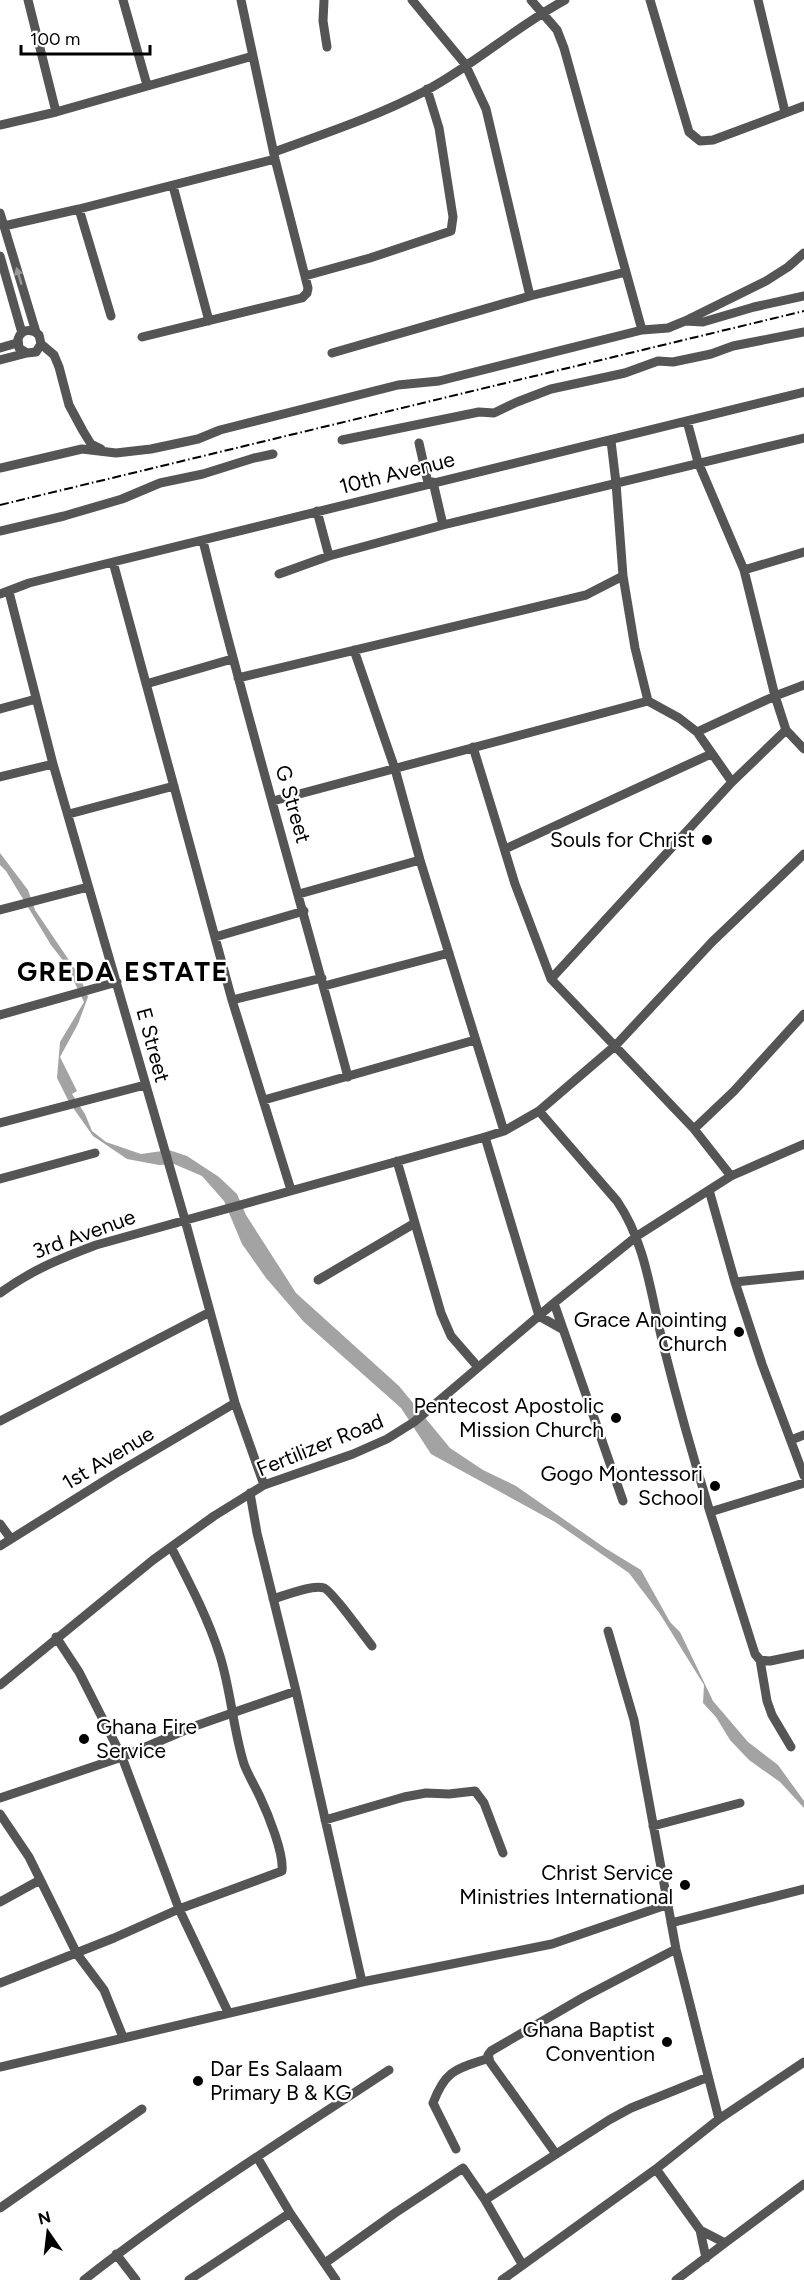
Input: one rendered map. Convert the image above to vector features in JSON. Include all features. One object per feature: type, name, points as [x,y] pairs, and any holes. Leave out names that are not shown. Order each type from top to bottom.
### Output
[{"type":"street","points":[[28,0],[56,112]]},
{"type":"street","points":[[123,0],[147,85]]},
{"type":"street","points":[[142,337],[302,298],[307,292],[308,288],[275,156],[241,0]]},
{"type":"street","points":[[324,0],[322,21],[327,46]]},
{"type":"street","points":[[412,0],[465,64],[486,109],[530,296]]},
{"type":"street","points":[[531,0],[557,30],[564,48],[642,330]]},
{"type":"street","points":[[4,226],[173,186],[275,156],[427,89],[565,0]]},
{"type":"street","points":[[650,0],[689,132],[699,141],[713,140],[804,106]]},
{"type":"street","points":[[758,0],[785,112]]},
{"type":"street","points":[[0,125],[56,112],[253,56]]},
{"type":"street","points":[[305,276],[370,258],[451,231],[453,217],[439,128],[427,89]]},
{"type":"street","points":[[173,186],[210,321]]},
{"type":"street","points":[[79,209],[111,316]]},
{"type":"street","points":[[0,213],[41,344],[54,355],[69,405],[83,431],[91,444],[104,452]]},
{"type":"street","points":[[0,468],[82,449],[116,453],[170,446],[198,439],[220,430],[398,386],[439,381],[642,330],[669,328],[750,290],[788,267],[804,253]]},
{"type":"street","points":[[0,256],[22,333]]},
{"type":"street","points":[[332,353],[530,296],[626,272]]},
{"type":"street","points":[[686,321],[703,322],[754,307],[804,296]]},
{"type":"street","points":[[17,344],[26,330],[36,332]]},
{"type":"street","points":[[342,440],[479,412],[494,413],[551,389],[625,373],[658,361],[674,362],[711,354],[733,346],[804,332]]},
{"type":"street","points":[[0,348],[17,344]]},
{"type":"street","points":[[17,344],[22,352],[27,353]]},
{"type":"street","points":[[0,360],[36,351],[41,344]]},
{"type":"street","name":"10th Avenue","points":[[4,593],[29,584],[113,562],[804,392]]},
{"type":"street","points":[[687,421],[698,462],[744,570],[775,696],[786,729],[804,749]]},
{"type":"street","points":[[279,574],[328,556],[443,525],[804,438]]},
{"type":"street","points":[[610,441],[616,483],[623,576],[629,617],[648,701]]},
{"type":"street","points":[[418,443],[443,525]]},
{"type":"street","points":[[0,531],[64,516],[122,499],[160,483],[203,474],[273,454]]},
{"type":"street","points":[[317,511],[328,556]]},
{"type":"street","name":"G Street","points":[[203,541],[232,658],[304,911],[348,1077]]},
{"type":"street","points":[[744,570],[804,552]]},
{"type":"street","points":[[113,562],[232,1000],[291,1190]]},
{"type":"street","points":[[238,678],[586,595],[623,576]]},
{"type":"street","name":"E Street","points":[[4,593],[185,1220],[235,1403],[264,1485]]},
{"type":"street","points":[[354,650],[395,770],[420,860],[504,1131]]},
{"type":"street","points":[[146,684],[232,658]]},
{"type":"street","points":[[697,732],[775,696],[804,686]]},
{"type":"street","points":[[0,709],[36,699]]},
{"type":"street","points":[[273,801],[648,701],[679,718],[697,732],[732,782]]},
{"type":"street","points":[[551,979],[732,782],[786,729]]},
{"type":"street","points":[[473,747],[518,894],[551,979],[694,1129],[731,1176]]},
{"type":"street","points":[[505,849],[711,754]]},
{"type":"street","points":[[0,777],[53,764]]},
{"type":"street","points":[[69,814],[174,786]]},
{"type":"street","name":"3rd Avenue","points":[[0,1293],[25,1275],[50,1262],[96,1245],[504,1131],[539,1111],[616,1045],[712,942],[804,854]]},
{"type":"street","points":[[299,894],[420,860]]},
{"type":"street","points":[[0,910],[88,887]]},
{"type":"street","points":[[215,937],[304,911]]},
{"type":"street","points":[[232,1000],[449,953]]},
{"type":"street","points":[[0,1015],[117,982]]},
{"type":"street","points":[[694,1129],[734,1091],[804,1014]]},
{"type":"street","points":[[264,1100],[475,1040]]},
{"type":"street","points":[[0,1123],[145,1085]]},
{"type":"street","points":[[539,1111],[616,1201],[637,1236],[663,1346],[710,1512],[755,1654],[760,1660],[767,1701],[772,1715],[791,1748]]},
{"type":"street","points":[[485,1137],[539,1316],[562,1329]]},
{"type":"street","name":"Fertilizer Road","points":[[0,1685],[56,1637],[171,1547],[250,1493],[264,1485],[387,1439],[414,1422],[637,1236],[731,1176],[804,1144]]},
{"type":"street","points":[[0,1179],[95,1153]]},
{"type":"street","points":[[397,1161],[441,1313],[451,1336],[478,1367]]},
{"type":"street","points":[[709,1190],[735,1282],[762,1364],[804,1476]]},
{"type":"street","points":[[318,1280],[415,1223]]},
{"type":"street","points":[[735,1282],[804,1275]]},
{"type":"street","points":[[554,1303],[623,1501]]},
{"type":"street","points":[[0,1421],[210,1312]]},
{"type":"street","name":"1st Avenue","points":[[0,1546],[235,1403]]},
{"type":"street","points":[[791,1440],[804,1435]]},
{"type":"street","points":[[710,1512],[804,1483]]},
{"type":"street","points":[[250,1493],[362,1982]]},
{"type":"street","points":[[0,1524],[11,1539]]},
{"type":"street","points":[[0,1983],[179,1909],[279,1874],[283,1869],[279,1850],[261,1798],[244,1765],[231,1714],[228,1685],[220,1655],[195,1593],[171,1547]]},
{"type":"street","points":[[273,1599],[323,1587],[335,1596],[339,1605],[372,1646]]},
{"type":"street","points":[[608,1631],[634,1720],[676,1949],[719,2119]]},
{"type":"street","points":[[56,1637],[79,1672],[122,1757],[179,1909],[228,2012]]},
{"type":"street","points":[[760,1660],[770,1661],[804,1654]]},
{"type":"street","points":[[0,1798],[122,1757],[195,1726],[296,1691]]},
{"type":"street","points":[[325,1820],[404,1797],[426,1793],[449,1794],[475,1791],[484,1803],[503,1853]]},
{"type":"street","points":[[653,1826],[740,1803]]},
{"type":"street","points":[[0,1814],[20,1842],[77,1953],[104,1990],[123,2037]]},
{"type":"street","points":[[0,1902],[40,1880]]},
{"type":"street","points":[[671,1923],[804,1889]]},
{"type":"street","points":[[0,2067],[362,1982],[552,1944],[669,1904]]},
{"type":"street","points":[[489,2058],[491,2051],[584,1996],[676,1949]]},
{"type":"street","points":[[456,2149],[433,2103],[447,2076],[460,2068],[489,2058]]},
{"type":"street","points":[[489,2058],[556,2154]]},
{"type":"street","points":[[502,2280],[656,2169],[719,2119],[804,2062]]},
{"type":"street","points":[[84,2280],[116,2254],[389,2070]]},
{"type":"street","points":[[485,2200],[623,2112],[708,2077]]},
{"type":"street","points":[[0,2208],[142,2109]]},
{"type":"street","points":[[257,2157],[290,2213],[336,2280]]},
{"type":"street","points":[[325,2263],[463,2168],[485,2200],[522,2264]]},
{"type":"street","points":[[656,2169],[700,2230],[706,2258]]},
{"type":"street","points":[[676,2280],[804,2184]]},
{"type":"street","points":[[189,2280],[290,2213]]},
{"type":"street","points":[[700,2230],[725,2243]]},
{"type":"street","points":[[116,2254],[136,2280]]},
{"type":"shaded area","points":[[0,853],[28,890],[35,910],[79,975],[88,997],[78,1024],[60,1057],[77,1091],[72,1094],[85,1114],[92,1131],[106,1142],[141,1154],[169,1150],[187,1156],[219,1177],[237,1194],[246,1215],[296,1293],[399,1386],[450,1448],[483,1470],[516,1486],[605,1548],[641,1570],[670,1622],[680,1632],[713,1701],[748,1742],[778,1765],[804,1801],[804,1808],[780,1782],[749,1760],[730,1740],[716,1717],[703,1703],[704,1685],[660,1614],[629,1573],[555,1522],[431,1454],[401,1408],[304,1322],[266,1278],[242,1244],[224,1201],[202,1176],[174,1164],[159,1165],[127,1159],[93,1136],[69,1102],[57,1078],[60,1042],[84,1002],[65,963],[0,865]]},
{"type":"railway","points":[[0,505],[804,311]]},
{"type":"place","name":"Souls for Christ","points":[[707,840]]},
{"type":"place","name":"Grace Anointing Church","points":[[739,1332]]},
{"type":"place","name":"Pentecost Apostolic Mission Church","points":[[616,1418]]},
{"type":"place","name":"Gogo Montessori School","points":[[715,1486]]},
{"type":"place","name":"Ghana Fire Service","points":[[84,1739]]},
{"type":"place","name":"Christ Service Ministries International","points":[[685,1885]]},
{"type":"place","name":"Ghana Baptist Convention","points":[[667,2042]]},
{"type":"place","name":"Dar Es Salaam Primary B & KG","points":[[198,2081]]},
{"type":"district","name":"GREDA ESTATE","points":[[123,972]]}]
